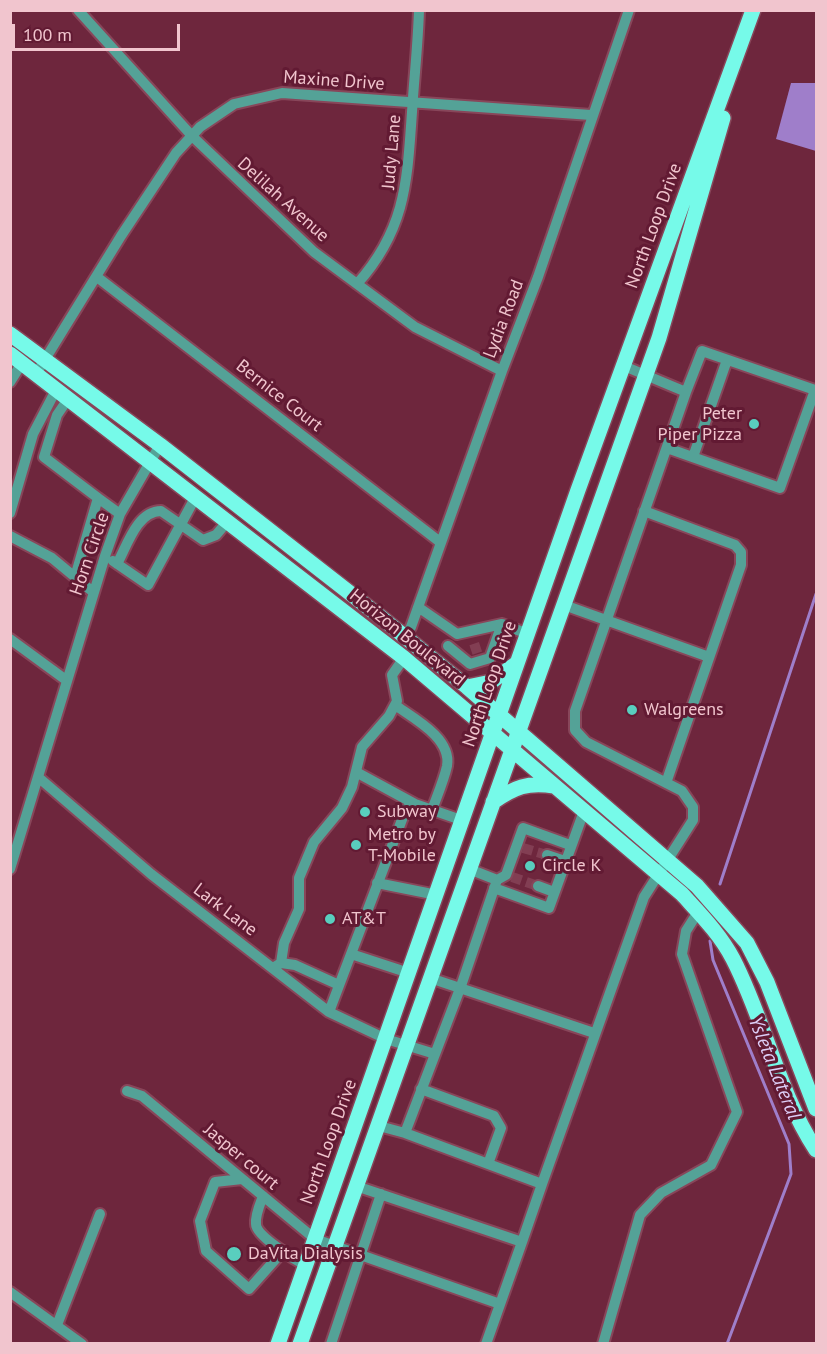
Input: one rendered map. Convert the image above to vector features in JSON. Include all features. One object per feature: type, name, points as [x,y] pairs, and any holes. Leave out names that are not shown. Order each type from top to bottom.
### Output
[{"type":"main road","name":"North Loop Drive","points":[[278,1344],[464,821],[492,733],[753,10]]},
{"type":"main road","name":"North Loop Drive","points":[[300,1344],[646,376],[712,161],[743,39]]},
{"type":"main road","name":"Horizon Boulevard","points":[[10,334],[160,445],[405,637],[467,687],[698,886],[747,942],[767,982],[816,1109]]},
{"type":"main road","name":"Horizon Boulevard","points":[[16,359],[404,658],[659,874],[698,912],[713,927],[733,959],[800,1125],[816,1150]]},
{"type":"main road","points":[[195,498],[205,495],[238,506]]},
{"type":"main road","points":[[467,687],[491,682],[504,675],[519,660]]},
{"type":"main road","points":[[493,802],[509,791],[532,783],[555,786]]},
{"type":"street","name":"Delilah Avenue","points":[[78,10],[192,136],[275,217],[315,252],[415,327],[502,371]]},
{"type":"street","name":"Judy Lane","points":[[357,284],[384,249],[401,212],[408,172],[419,10]]},
{"type":"street","name":"Lydia Road","points":[[405,637],[418,607],[545,256],[591,115],[629,10]]},
{"type":"street","name":"Maxine Drive","points":[[36,374],[176,153],[215,115],[234,104],[267,94],[282,93],[591,115]]},
{"type":"street","name":"Bernice Court","points":[[97,276],[440,542]]},
{"type":"street","points":[[486,1344],[594,1033],[644,897],[693,820],[693,807],[682,791],[585,742],[575,730],[575,711],[644,511],[702,351],[815,390],[780,488],[667,448]]},
{"type":"street","points":[[10,382],[16,359]]},
{"type":"street","points":[[693,457],[728,360]]},
{"type":"street","points":[[624,366],[686,392]]},
{"type":"street","points":[[62,395],[44,457],[120,514]]},
{"type":"street","points":[[10,513],[33,434],[62,395]]},
{"type":"street","name":"Horn Circle","points":[[10,869],[105,556],[120,514],[160,445]]},
{"type":"street","points":[[75,577],[98,498]]},
{"type":"street","points":[[105,556],[148,585],[195,498]]},
{"type":"street","points":[[117,564],[143,517],[161,511],[202,540],[216,535],[227,522]]},
{"type":"street","points":[[644,511],[735,545],[741,552],[741,565],[666,783]]},
{"type":"street","points":[[10,536],[52,558],[93,592]]},
{"type":"street","points":[[564,605],[709,657]]},
{"type":"street","points":[[418,607],[457,634],[502,624],[528,634]]},
{"type":"street","points":[[452,650],[470,664],[490,658],[502,624]]},
{"type":"street","points":[[436,662],[452,650],[457,634]]},
{"type":"street","points":[[10,639],[66,680]]},
{"type":"street","points":[[483,646],[496,643]]},
{"type":"street","points":[[452,650],[471,650]]},
{"type":"street","points":[[339,985],[295,965],[277,965],[299,909],[299,878],[314,842],[342,808],[356,772],[362,747],[397,701],[392,675],[404,658]]},
{"type":"street","points":[[395,705],[426,727],[442,744],[448,763],[432,810]]},
{"type":"street","points":[[356,772],[415,804],[464,821]]},
{"type":"street","name":"Lark Lane","points":[[38,777],[151,874],[277,965],[329,1012],[386,1039],[435,1054]]},
{"type":"street","points":[[329,1012],[402,817],[406,809],[415,804]]},
{"type":"street","points":[[469,869],[503,880],[549,908],[584,811]]},
{"type":"street","points":[[405,1133],[503,880],[520,847],[523,828],[570,845]]},
{"type":"street","points":[[547,855],[565,861]]},
{"type":"street","points":[[377,883],[437,895]]},
{"type":"street","points":[[538,886],[554,892]]},
{"type":"street","points":[[603,1344],[640,1215],[661,1193],[711,1165],[737,1113],[682,954],[686,931],[698,912]]},
{"type":"street","points":[[351,954],[409,973]]},
{"type":"street","points":[[430,978],[461,986],[594,1033]]},
{"type":"street","points":[[421,1089],[494,1116],[501,1128],[488,1164]]},
{"type":"street","name":"Jasper court","points":[[128,1091],[142,1096],[315,1239],[500,1304]]},
{"type":"street","points":[[379,1126],[405,1133],[542,1184]]},
{"type":"street","points":[[242,1179],[216,1182],[200,1221],[206,1251],[249,1289],[283,1251]]},
{"type":"street","points":[[356,1186],[522,1242]]},
{"type":"street","points":[[331,1344],[381,1194]]},
{"type":"street","points":[[263,1196],[255,1223],[258,1231],[283,1251],[306,1265]]},
{"type":"street","points":[[57,1325],[100,1214]]},
{"type":"street","points":[[10,1292],[82,1344]]},
{"type":"shaded area","points":[[791,83],[816,83],[816,151],[776,139]]},
{"type":"waterway","name":"Ysleta Lateral","points":[[720,884],[816,594]]},
{"type":"waterway","name":"Ysleta Lateral","points":[[710,941],[713,960],[789,1144],[791,1174],[727,1344]]},
{"type":"tunnel","points":[[471,650],[483,646]]},
{"type":"tunnel","points":[[523,848],[547,855]]},
{"type":"tunnel","points":[[512,877],[538,886]]},
{"type":"place","name":"Peter Piper Pizza","points":[[754,424]]},
{"type":"place","name":"Walgreens","points":[[632,710]]},
{"type":"place","name":"Subway","points":[[365,812]]},
{"type":"place","name":"Metro by T-Mobile","points":[[356,845]]},
{"type":"place","name":"Circle K","points":[[530,866]]},
{"type":"place","name":"AT&T","points":[[330,919]]},
{"type":"place","name":"DaVita Dialysis","points":[[234,1254]]}]
